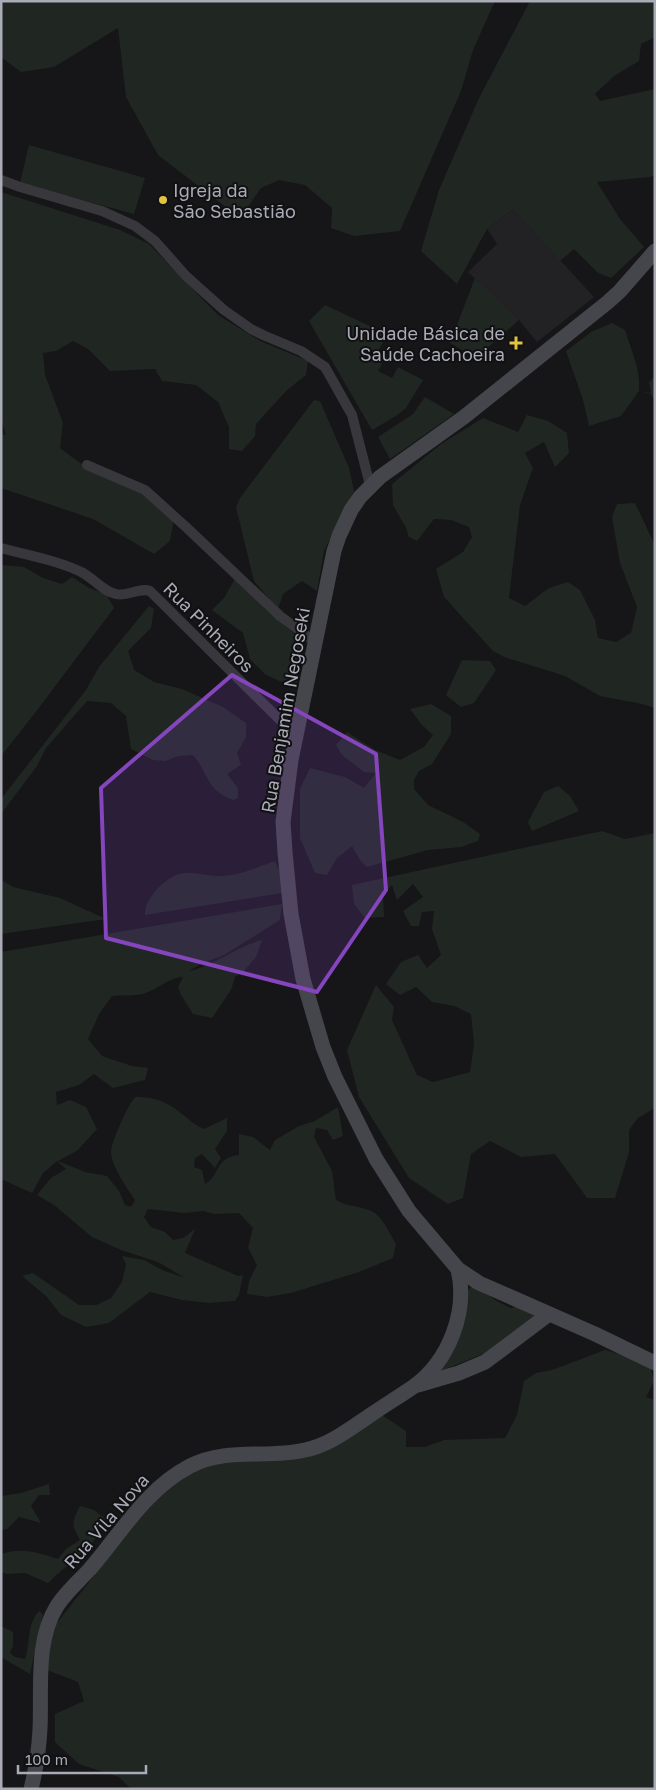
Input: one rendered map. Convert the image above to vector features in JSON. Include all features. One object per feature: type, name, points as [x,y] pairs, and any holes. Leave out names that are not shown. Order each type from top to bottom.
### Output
[{"type":"main road","name":"Rua Benjamim Negoseki","points":[[655,251],[608,302],[464,417],[391,468],[370,485],[351,510],[339,536],[316,642],[285,798],[284,822],[285,852],[296,944],[312,1014],[335,1077],[392,1187],[409,1211],[458,1269],[492,1289],[655,1363]]},
{"type":"main road","name":"Rua Vila Nova","points":[[32,1789],[40,1729],[43,1649],[50,1620],[58,1605],[148,1499],[177,1474],[191,1465],[224,1454],[288,1453],[320,1446],[347,1431],[414,1386],[438,1363],[450,1341],[460,1304],[461,1283],[458,1269]]},
{"type":"main road","name":"Rua Vila Nova","points":[[414,1386],[459,1373],[485,1362],[549,1314]]},
{"type":"street","points":[[1,180],[102,211],[135,226],[155,241],[186,276],[224,310],[262,335],[301,350],[324,367],[352,415],[370,485]]},
{"type":"street","points":[[87,465],[145,490],[186,526],[280,616],[316,642]]},
{"type":"street","name":"Rua Pinheiros","points":[[1,548],[72,568],[84,573],[115,594],[144,590],[150,591],[278,718],[297,733]]},
{"type":"highlighted area","points":[[232,675],[376,754],[386,890],[317,992],[106,938],[101,788]]},
{"type":"shaded area","points":[[1,1],[495,1],[473,50],[461,91],[400,231],[354,236],[331,228],[332,208],[305,185],[279,180],[261,188],[240,218],[158,155],[126,97],[118,28],[54,67],[21,72],[1,57]]},
{"type":"shaded area","points":[[530,1],[655,1],[655,37],[641,44],[639,61],[614,76],[595,94],[600,101],[655,89],[655,175],[597,182],[620,219],[644,247],[611,278],[598,273],[574,249],[560,261],[513,209],[487,229],[457,284],[421,251],[439,190],[479,98]]},
{"type":"shaded area","points":[[29,145],[145,178],[134,214],[20,183]]},
{"type":"shaded area","points":[[1,192],[120,230],[149,244],[218,315],[260,341],[308,361],[306,375],[286,391],[256,424],[255,436],[242,451],[229,449],[229,427],[218,402],[196,385],[162,381],[155,369],[110,371],[88,349],[73,341],[56,351],[43,353],[45,375],[63,423],[60,448],[80,463],[135,488],[174,519],[170,541],[154,554],[93,519],[1,488],[1,434],[6,435],[1,419]]},
{"type":"shaded area","points":[[513,209],[594,297],[537,342],[519,320],[468,272],[497,244],[487,229]]},
{"type":"shaded area","points":[[475,278],[519,320],[476,358],[450,343]]},
{"type":"shaded area","points":[[325,305],[387,334],[376,355],[384,359],[378,371],[392,378],[398,367],[423,380],[406,408],[372,430],[309,321]]},
{"type":"shaded area","points":[[612,323],[625,330],[637,368],[639,391],[621,416],[589,426],[583,400],[566,351],[591,332]]},
{"type":"shaded area","points":[[655,376],[655,402],[651,394],[639,391],[651,393],[649,382]]},
{"type":"shaded area","points":[[425,397],[454,414],[390,459],[378,437],[413,414]]},
{"type":"shaded area","points":[[314,400],[320,401],[349,468],[354,491],[324,551],[317,591],[302,581],[283,594],[278,609],[254,581],[236,507],[240,498]]},
{"type":"shaded area","points":[[527,415],[548,421],[567,433],[569,453],[555,467],[544,442],[525,453],[533,468],[520,505],[509,598],[525,606],[549,588],[568,582],[580,590],[595,620],[598,638],[616,642],[631,633],[637,607],[620,563],[612,517],[617,504],[635,503],[655,545],[655,708],[600,696],[565,676],[504,657],[493,651],[444,597],[436,569],[463,552],[472,537],[469,527],[451,520],[434,519],[417,541],[409,537],[393,505],[392,484],[441,444],[483,418],[518,432]]},
{"type":"shaded area","points":[[1,565],[24,567],[43,578],[62,584],[72,577],[89,588],[106,594],[114,608],[1,756]]},
{"type":"shaded area","points":[[236,577],[266,610],[304,642],[296,688],[266,675],[250,659],[243,633],[212,610],[224,598]]},
{"type":"shaded area","points":[[149,606],[154,609],[151,628],[128,651],[134,670],[154,682],[182,689],[223,707],[246,723],[246,737],[237,753],[241,765],[227,774],[238,788],[238,798],[233,800],[218,791],[209,781],[193,755],[179,756],[165,761],[153,760],[131,749],[126,716],[111,703],[87,701],[46,748],[37,766],[1,814],[1,799],[86,690],[99,667]]},
{"type":"shaded area","points":[[462,660],[490,661],[496,670],[474,703],[461,707],[446,695]]},
{"type":"shaded area","points":[[431,704],[451,716],[451,734],[432,764],[419,771],[414,780],[414,789],[428,805],[463,822],[480,834],[478,841],[461,847],[428,850],[367,867],[360,860],[352,846],[337,858],[327,875],[315,873],[300,838],[300,789],[310,768],[345,777],[364,788],[376,773],[364,772],[342,755],[336,745],[347,732],[375,750],[400,760],[424,747],[433,735],[422,725],[410,709]]},
{"type":"shaded area","points":[[558,786],[570,796],[579,811],[532,831],[528,822],[544,792]]},
{"type":"shaded area","points":[[602,831],[625,839],[655,833],[655,1108],[638,1118],[629,1130],[629,1152],[615,1198],[587,1198],[555,1154],[521,1157],[490,1141],[471,1154],[463,1198],[448,1204],[409,1178],[359,1097],[347,1050],[376,985],[394,1007],[392,1020],[417,1075],[433,1082],[470,1072],[474,1044],[471,1014],[454,1006],[432,1002],[416,987],[400,995],[386,984],[401,962],[418,955],[427,968],[441,955],[432,929],[434,911],[422,912],[419,926],[411,926],[403,911],[423,897],[413,884],[397,900],[392,885],[383,895],[384,917],[365,918],[354,904],[352,885]]},
{"type":"shaded area","points":[[275,861],[282,877],[282,893],[145,915],[145,909],[152,895],[164,883],[178,874],[230,875]]},
{"type":"shaded area","points":[[1,880],[13,887],[60,898],[106,919],[1,934]]},
{"type":"shaded area","points":[[282,904],[280,920],[224,955],[189,971],[207,965],[262,940],[256,957],[244,971],[235,977],[231,990],[212,1018],[193,1014],[178,987],[183,977],[173,979],[143,994],[112,996],[99,1014],[88,1039],[102,1056],[132,1066],[148,1068],[145,1080],[113,1088],[94,1074],[79,1085],[56,1092],[57,1105],[70,1100],[86,1107],[97,1129],[78,1150],[58,1161],[85,1172],[107,1176],[119,1191],[125,1205],[131,1207],[135,1200],[116,1170],[111,1151],[114,1139],[128,1107],[135,1097],[154,1099],[165,1103],[204,1129],[227,1118],[227,1131],[215,1149],[221,1158],[215,1168],[202,1154],[195,1158],[194,1167],[202,1170],[205,1184],[210,1181],[221,1163],[239,1155],[239,1134],[253,1137],[270,1150],[275,1140],[299,1126],[315,1121],[338,1107],[343,1136],[333,1140],[327,1130],[316,1128],[314,1137],[332,1171],[336,1200],[344,1204],[369,1210],[378,1215],[396,1244],[393,1258],[359,1272],[291,1293],[267,1297],[247,1294],[249,1281],[257,1265],[248,1248],[253,1228],[239,1213],[215,1214],[203,1211],[184,1213],[148,1209],[144,1217],[151,1227],[165,1232],[173,1240],[183,1238],[195,1229],[185,1253],[238,1276],[243,1275],[239,1295],[235,1301],[209,1303],[182,1300],[150,1292],[109,1323],[86,1327],[61,1315],[46,1296],[22,1276],[33,1273],[79,1305],[96,1305],[111,1298],[122,1282],[126,1264],[122,1256],[144,1260],[162,1270],[185,1278],[158,1262],[121,1250],[92,1237],[54,1205],[37,1195],[51,1178],[66,1169],[57,1161],[43,1173],[32,1193],[1,1179],[1,952]]},
{"type":"shaded area","points":[[476,1286],[498,1302],[511,1308],[520,1306],[538,1314],[485,1353],[441,1371],[460,1333],[467,1291],[471,1287]]},
{"type":"shaded area","points":[[605,1350],[639,1359],[651,1369],[654,1381],[646,1397],[655,1400],[655,1789],[131,1789],[119,1777],[79,1764],[55,1742],[55,1714],[84,1701],[78,1682],[47,1670],[52,1629],[150,1505],[178,1480],[210,1462],[301,1456],[379,1413],[406,1431],[406,1447],[425,1447],[444,1440],[505,1438],[517,1415],[524,1381],[536,1373],[552,1370]]},
{"type":"shaded area","points":[[49,1484],[50,1495],[39,1495],[31,1506],[41,1523],[19,1517],[7,1529],[1,1530],[1,1496],[21,1493]]},
{"type":"shaded area","points":[[80,1506],[94,1510],[107,1520],[95,1540],[48,1583],[25,1573],[7,1574],[1,1572],[1,1554],[9,1552],[30,1551],[58,1559],[66,1549],[80,1540],[74,1523]]},
{"type":"shaded area","points":[[39,1611],[43,1614],[30,1674],[1,1657],[1,1626],[13,1632],[13,1646],[10,1653],[15,1657],[25,1659],[30,1628]]},
{"type":"place","name":"Igreja da São Sebastião","points":[[163,200]]},
{"type":"place","name":"Unidade Básica de Saúde Cachoeira","points":[[516,343]]}]
